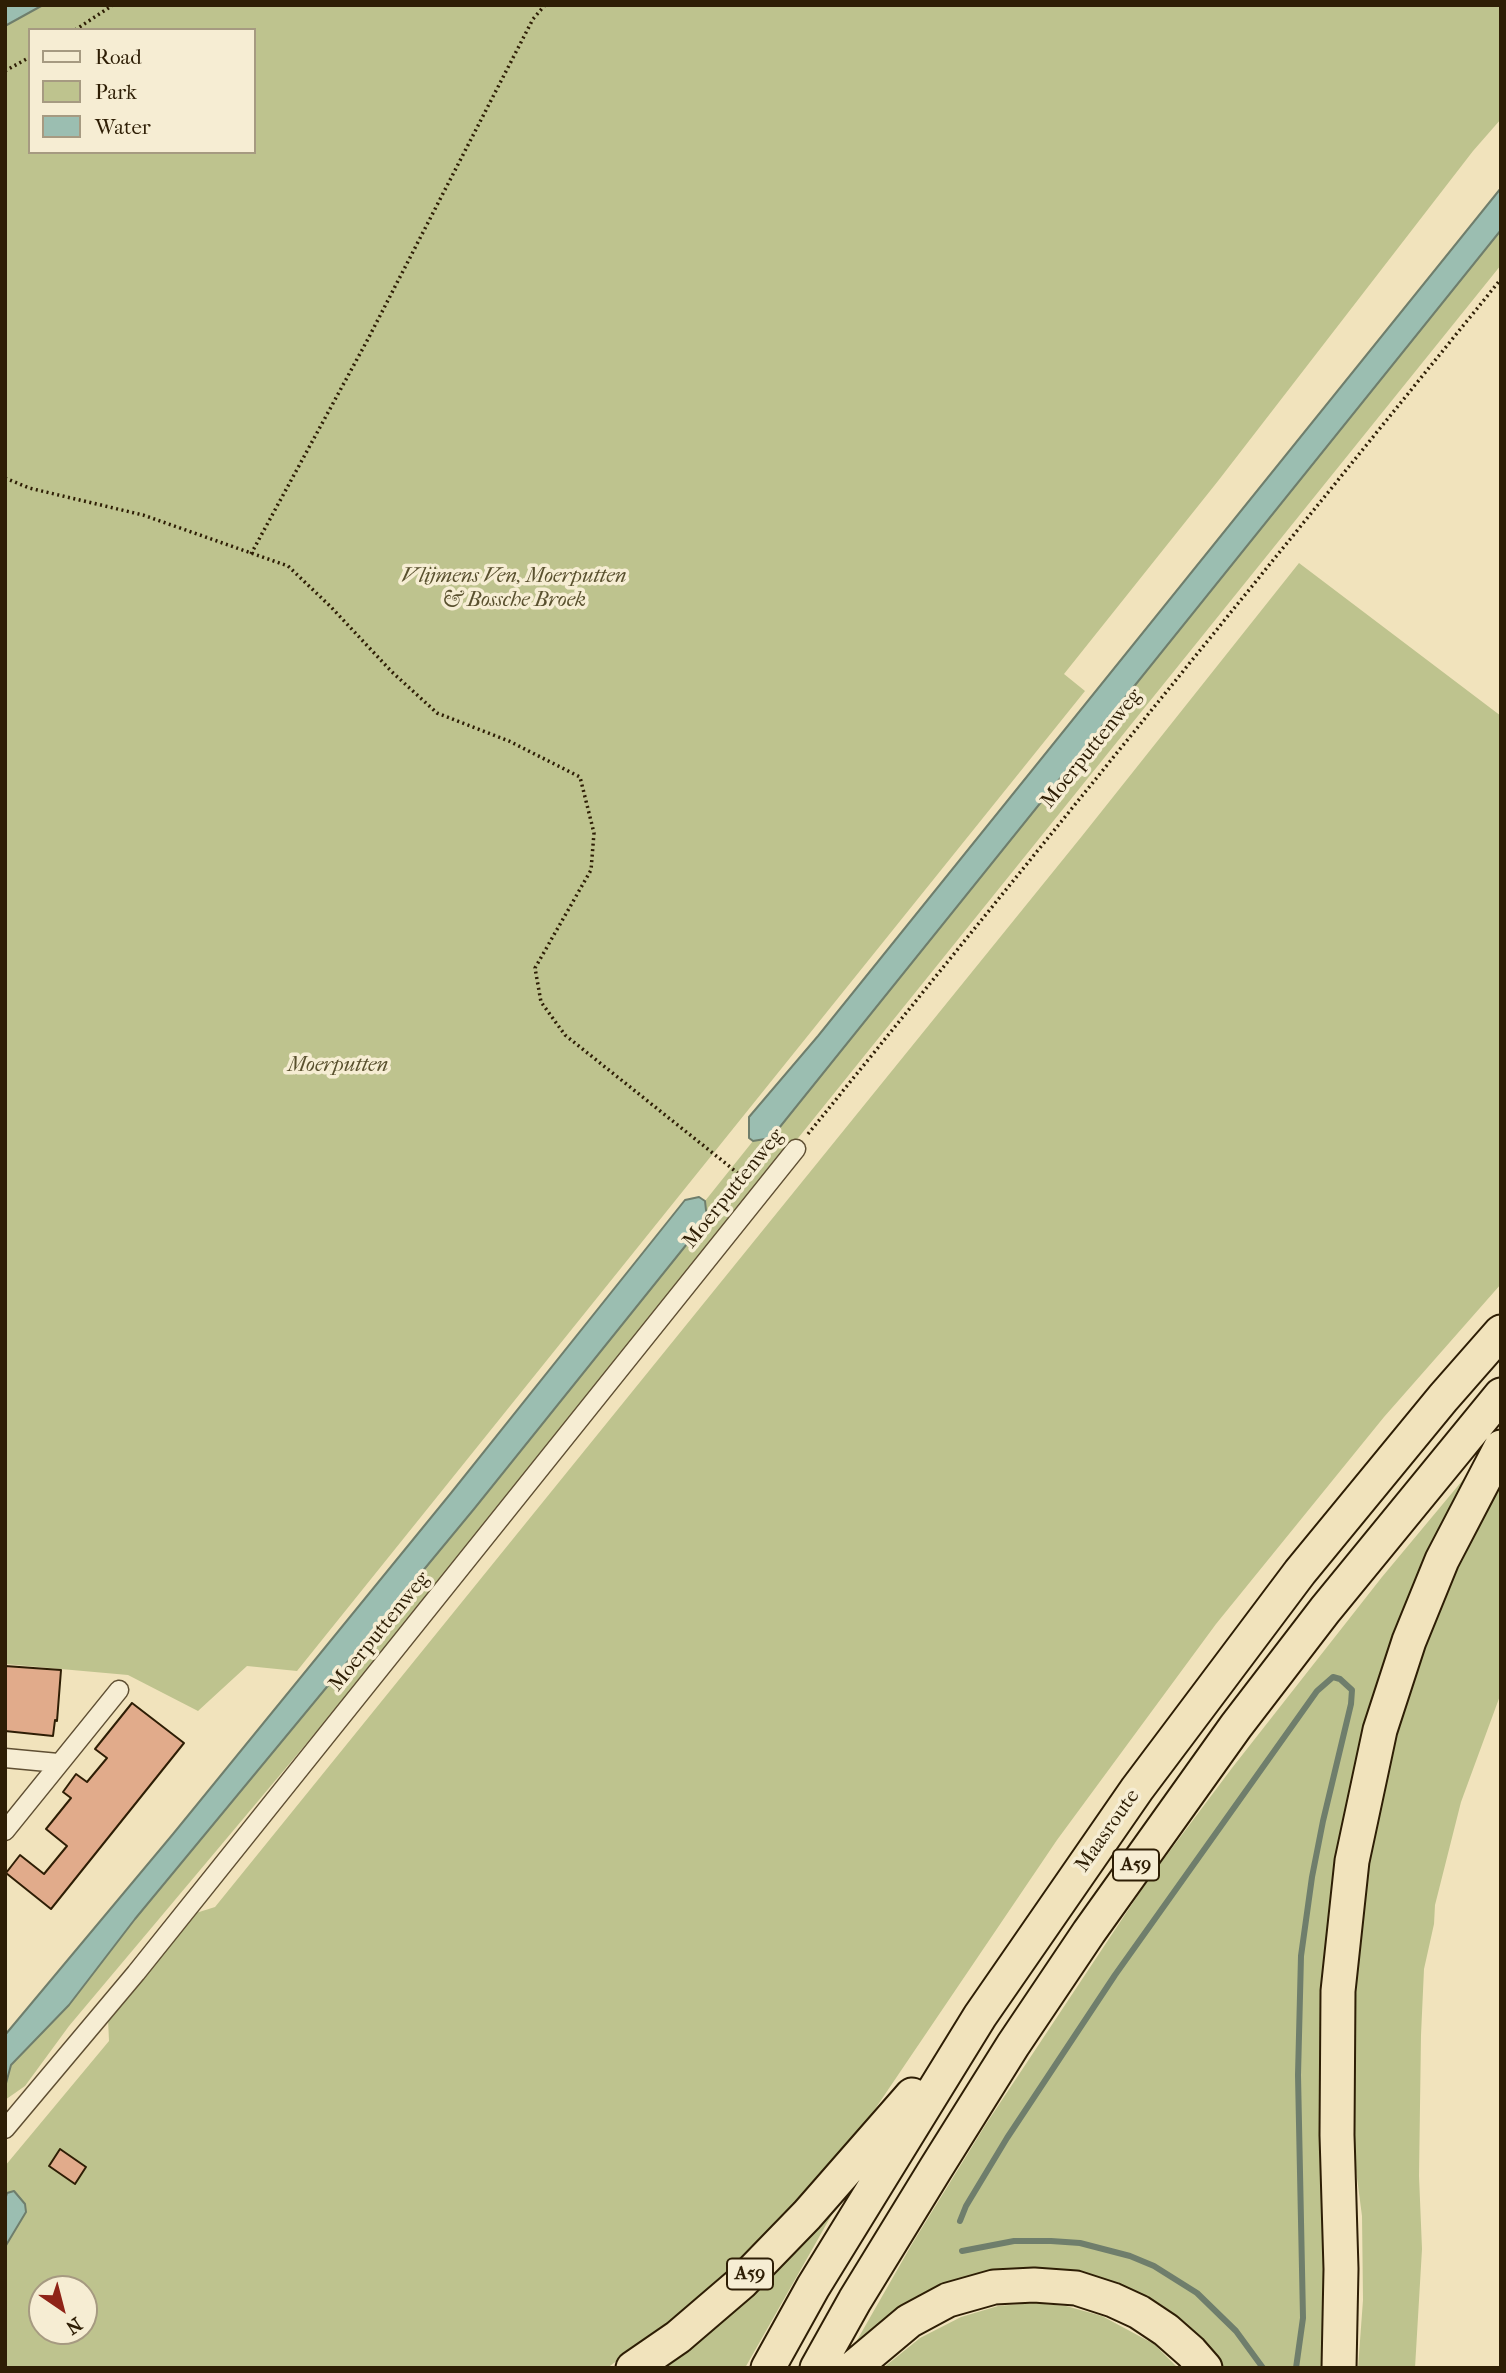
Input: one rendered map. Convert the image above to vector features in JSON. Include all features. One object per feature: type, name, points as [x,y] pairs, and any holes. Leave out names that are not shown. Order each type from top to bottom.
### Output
[{"type":"highway","name":"Maasroute","points":[[768,2368],[813,2287],[980,2016],[1089,1857],[1208,1692],[1300,1572],[1501,1332]]},
{"type":"highway","name":"Maasroute","points":[[817,2368],[929,2179],[1013,2045],[1089,1932],[1228,1737],[1325,1610],[1501,1395]]},
{"type":"highway","points":[[1339,2368],[1341,2269],[1336,2135],[1338,1991],[1352,1861],[1380,1730],[1409,1641],[1442,1560],[1501,1447]]},
{"type":"highway","name":"A59","points":[[633,2368],[678,2337],[741,2283],[853,2164],[980,2016]]},
{"type":"highway","points":[[853,2368],[909,2321],[948,2300],[994,2287],[1034,2285],[1076,2288],[1139,2312],[1191,2351],[1205,2368]]},
{"type":"street","name":"Moerputtenweg","points":[[5,2129],[144,1962],[796,1149]]},
{"type":"street","points":[[5,1831],[119,1690]]},
{"type":"street","points":[[5,1758],[58,1763]]},
{"type":"path","points":[[78,28],[113,5]]},
{"type":"path","points":[[251,554],[368,339],[533,19],[545,5]]},
{"type":"path","points":[[5,71],[28,58]]},
{"type":"path","name":"Moerputtenweg","points":[[796,1149],[1501,279]]},
{"type":"path","points":[[5,478],[29,488],[143,515],[288,566],[392,672],[437,713],[509,741],[580,776],[594,833],[591,870],[535,968],[541,1002],[565,1035],[761,1192]]},
{"type":"green space","name":"Vlijmens Ven, Moerputten & Bossche Broek","points":[[5,5],[1501,5],[1501,119],[1473,151],[1218,481],[1064,674],[1085,691],[297,1671],[247,1666],[198,1711],[128,1675],[5,1664]]},
{"type":"green space","points":[[1501,230],[1501,265],[480,1537],[69,2026],[25,2086],[5,2100],[5,2087],[11,2065],[69,2005],[135,1919],[474,1509],[706,1219],[705,1201],[753,1141],[771,1138]]},
{"type":"green space","points":[[1299,563],[1501,716],[1501,1284],[1384,1417],[1216,1624],[1057,1840],[850,2146],[731,2272],[667,2325],[607,2368],[5,2368],[5,2247],[26,2212],[7,2198],[5,2200],[5,2166],[109,2041],[108,2018],[196,1913],[215,1907],[1082,836]]},
{"type":"green space","points":[[1477,1463],[1374,1702],[1325,2368],[1221,2368],[1197,2341],[1009,2279],[844,2363],[912,2244],[986,2124],[1148,1880],[1382,1577]]},
{"type":"green space","points":[[1501,1474],[1501,1693],[1461,1802],[1435,1905],[1434,1924],[1424,1969],[1419,2176],[1422,2249],[1415,2368],[1358,2368],[1363,2300],[1362,2216],[1354,2155],[1355,2013],[1362,1892],[1381,1779],[1419,1650],[1448,1577]]},
{"type":"green space","points":[[848,2186],[745,2368],[644,2368]]},
{"type":"green space","points":[[1034,2303],[1066,2306],[1102,2316],[1154,2344],[1178,2368],[883,2368],[920,2338],[961,2317],[998,2306]]},
{"type":"water","points":[[5,5],[43,5],[5,26]]},
{"type":"water","points":[[1501,188],[1501,230],[771,1138],[753,1141],[749,1138],[749,1117],[818,1036]]},
{"type":"water","points":[[699,1197],[705,1201],[707,1219],[474,1509],[135,1919],[69,2005],[11,2065],[5,2087],[5,2035],[451,1493],[685,1200]]},
{"type":"water","points":[[14,2191],[25,2204],[26,2212],[5,2247],[5,2200],[7,2193]]},
{"type":"building","points":[[5,1666],[61,1670],[57,1721],[55,1720],[53,1736],[5,1731]]},
{"type":"building","points":[[132,1703],[184,1743],[51,1909],[6,1873],[20,1855],[44,1874],[67,1846],[46,1829],[71,1798],[63,1792],[76,1774],[87,1782],[107,1758],[95,1749]]},
{"type":"building","points":[[60,2149],[86,2167],[75,2184],[49,2166]]},
{"type":"waterway","points":[[960,2221],[966,2206],[1007,2138],[1115,1975],[1317,1691],[1333,1677],[1340,1679],[1352,1690],[1351,1704],[1323,1821],[1301,1956],[1298,2075],[1303,2318],[1296,2368]]},
{"type":"waterway","points":[[962,2251],[1014,2241],[1051,2241],[1080,2243],[1130,2256],[1154,2266],[1197,2293],[1236,2331],[1263,2368]]},
{"type":"park label","name":"Moerputten","points":[[338,1066]]}]
